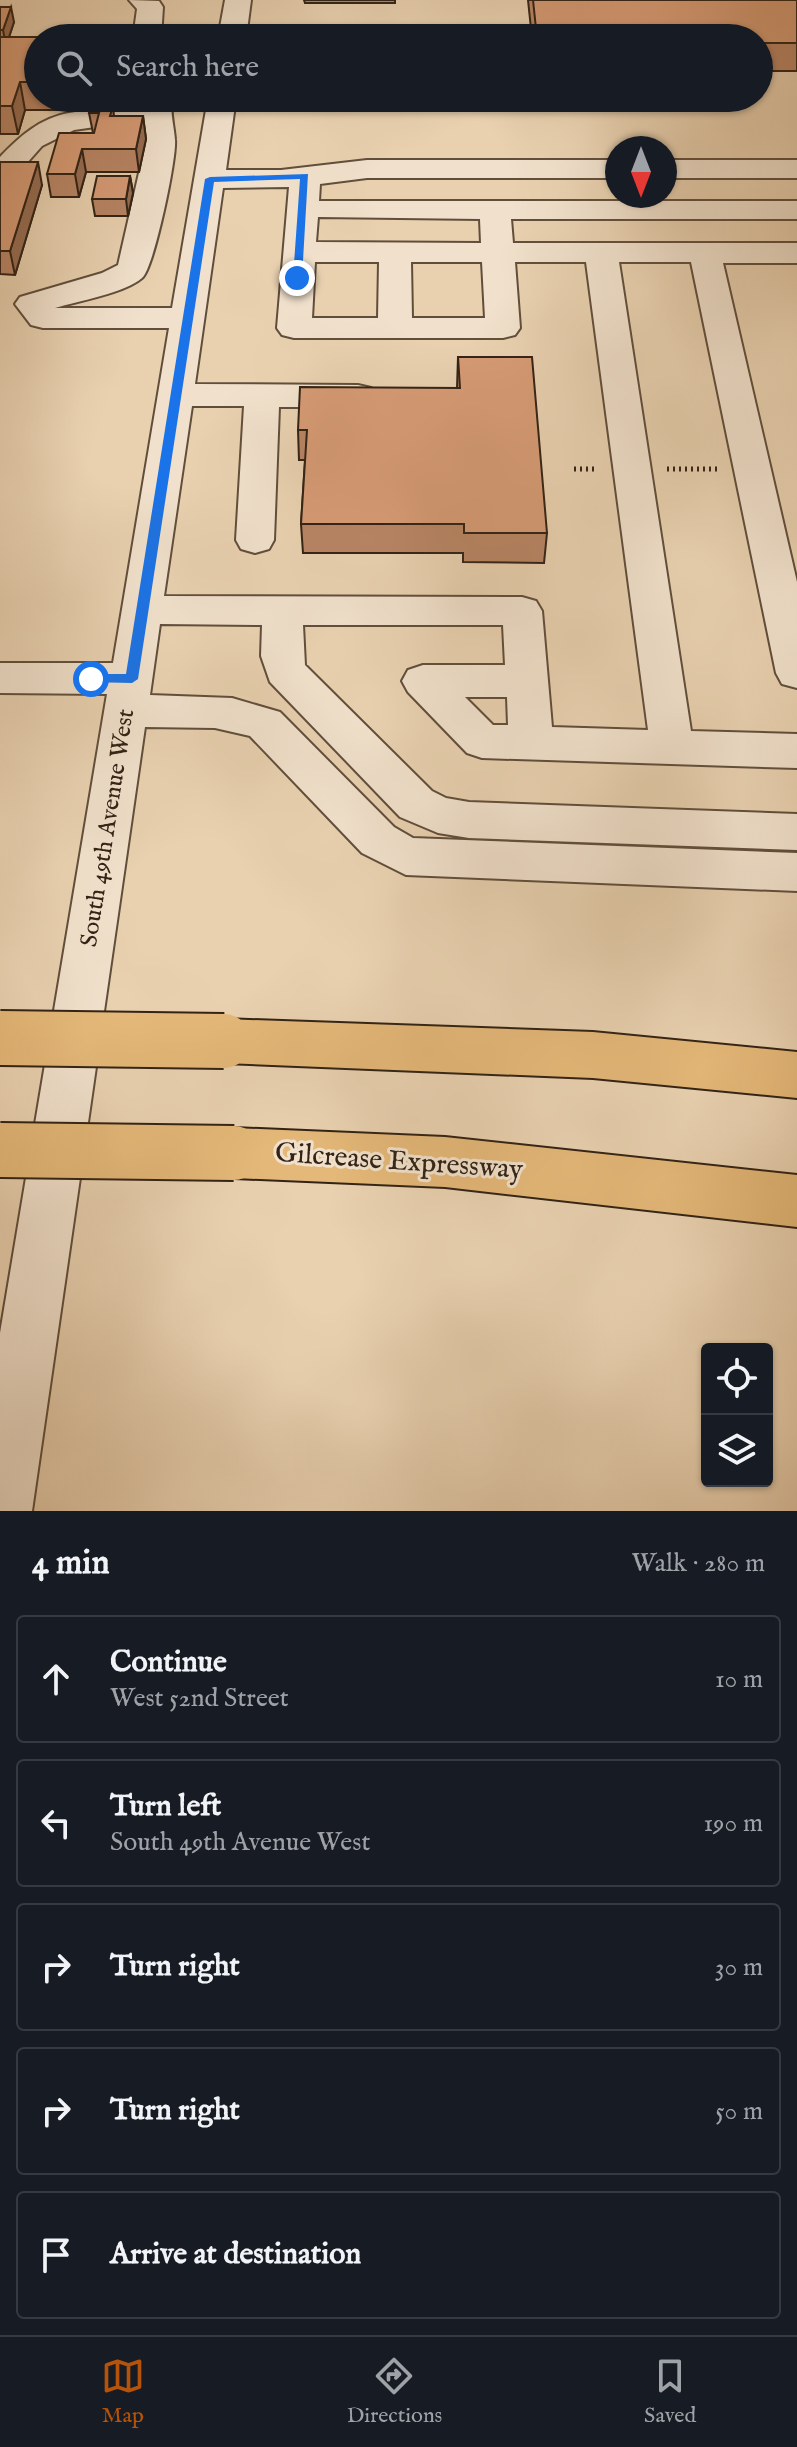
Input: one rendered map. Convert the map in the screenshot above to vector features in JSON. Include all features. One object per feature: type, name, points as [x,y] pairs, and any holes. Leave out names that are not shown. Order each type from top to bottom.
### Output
[{"type":"highway","points":[[0,1038],[224,1041],[593,1055],[797,1075]]},
{"type":"highway","name":"Gilcrease Expressway","points":[[0,1150],[308,1153],[618,1178],[797,1201]]},
{"type":"street","points":[[142,0],[150,7],[148,24]]},
{"type":"street","points":[[234,24],[238,0]]},
{"type":"street","points":[[0,175],[32,140],[67,122],[126,112]]},
{"type":"street","points":[[16,303],[114,280],[131,271],[138,256],[161,142],[156,112]]},
{"type":"street","name":"South 49th Avenue West","points":[[1,1511],[220,112]]},
{"type":"street","points":[[210,179],[305,176],[367,169],[605,169]]},
{"type":"street","points":[[677,169],[797,169]]},
{"type":"street","points":[[305,176],[294,328],[503,328],[495,209]]},
{"type":"street","points":[[325,209],[797,210]]},
{"type":"street","points":[[300,252],[797,253]]},
{"type":"street","points":[[395,252],[395,328]]},
{"type":"street","points":[[601,252],[672,747]]},
{"type":"street","points":[[705,252],[797,673]]},
{"type":"street","points":[[16,303],[43,318],[188,318]]},
{"type":"street","points":[[176,395],[384,396]]},
{"type":"street","points":[[255,540],[262,395]]},
{"type":"street","points":[[142,610],[522,611],[531,742]]},
{"type":"street","points":[[283,611],[282,656],[285,671],[416,804],[438,815],[469,820],[797,832]]},
{"type":"street","points":[[0,678],[241,714],[265,724],[378,840],[406,856],[797,872]]},
{"type":"street","points":[[527,681],[423,681],[482,741],[797,751]]},
{"type":"path","points":[[574,469],[752,469]]},
{"type":"building","points":[[533,0],[797,0],[797,43],[773,43],[773,24],[536,24]]},
{"type":"building","points":[[0,7],[11,7],[3,30],[0,30]]},
{"type":"building","points":[[0,37],[24,37],[24,82],[20,82],[12,106],[0,106]]},
{"type":"building","points":[[111,112],[110,116],[143,116],[136,149],[82,149],[75,174],[47,174],[59,133],[94,133],[99,113],[89,113]]},
{"type":"building","points":[[0,162],[38,162],[10,251],[0,251]]},
{"type":"building","points":[[97,176],[130,176],[126,199],[92,199]]},
{"type":"building","points":[[458,357],[532,357],[547,533],[464,533],[464,524],[301,524],[307,430],[298,430],[300,387],[460,388]]},
{"type":"route","points":[[91,679],[132,679],[210,179],[305,176],[297,278]]}]
